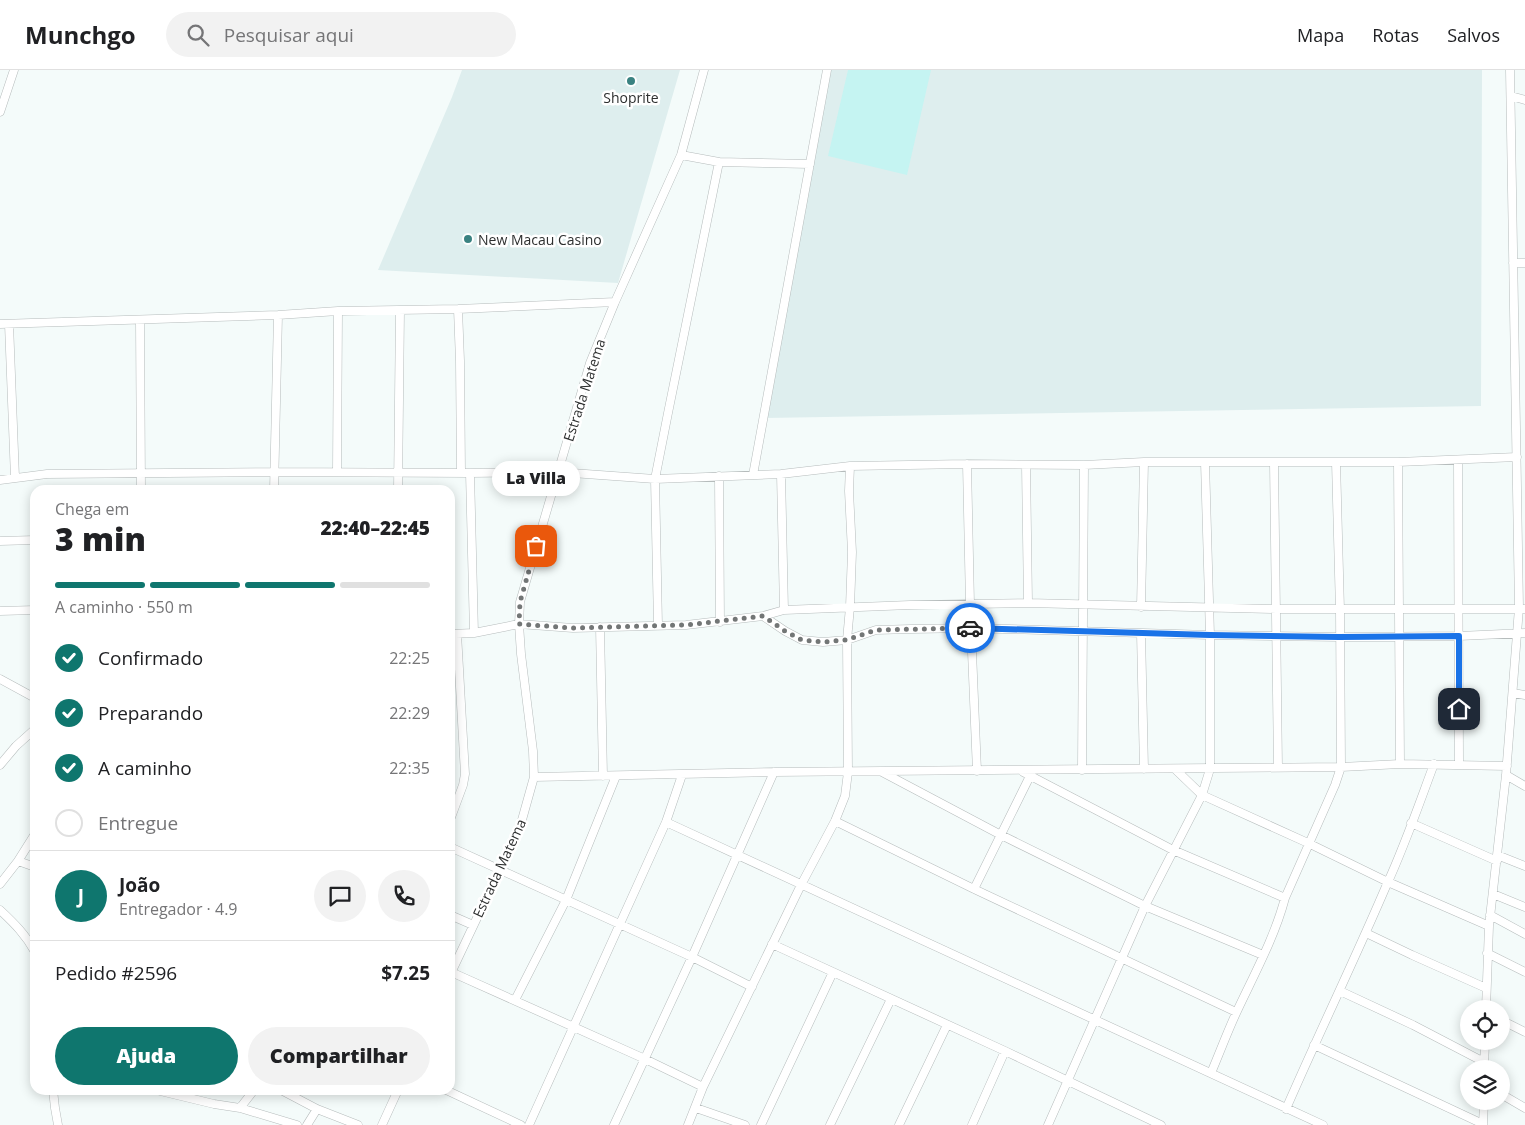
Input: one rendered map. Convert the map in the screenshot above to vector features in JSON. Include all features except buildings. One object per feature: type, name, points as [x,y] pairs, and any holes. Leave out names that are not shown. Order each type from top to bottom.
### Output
[{"type":"street","points":[[0,112],[14,70]]},
{"type":"street","name":"Estrada Matema","points":[[455,965],[520,827],[534,777],[519,624],[520,602],[590,363],[681,154],[704,70]]},
{"type":"street","points":[[752,475],[827,70]]},
{"type":"street","points":[[1486,1000],[1490,915],[1521,633],[1522,609],[1521,469],[1517,457],[1510,70]]},
{"type":"street","points":[[1511,96],[1525,100]]},
{"type":"street","points":[[681,154],[719,162],[810,164]]},
{"type":"street","points":[[658,625],[656,479],[719,162]]},
{"type":"street","points":[[1513,263],[1525,263]]},
{"type":"street","points":[[0,324],[278,315],[338,311],[458,310],[615,302]]},
{"type":"street","points":[[398,485],[400,310]]},
{"type":"street","points":[[458,310],[461,473]]},
{"type":"street","points":[[337,472],[338,311]]},
{"type":"street","points":[[274,485],[278,315]]},
{"type":"street","points":[[140,320],[141,485]]},
{"type":"street","points":[[10,324],[15,478]]},
{"type":"street","points":[[1515,333],[1525,332]]},
{"type":"street","points":[[1516,402],[1525,402]]},
{"type":"street","points":[[0,480],[47,474],[275,472],[558,472],[656,479],[781,474],[850,466],[967,464],[1084,466],[1144,462],[1398,462],[1517,457]]},
{"type":"street","points":[[1458,460],[1459,764]]},
{"type":"street","points":[[1141,606],[1144,462]]},
{"type":"street","points":[[1048,1125],[1145,906],[1202,795],[1210,769],[1210,635],[1205,462]]},
{"type":"street","points":[[1211,1073],[1236,1012],[1263,955],[1282,910],[1285,898],[1335,785],[1341,767],[1340,610],[1336,462]]},
{"type":"street","points":[[1398,462],[1400,764]]},
{"type":"street","points":[[1274,463],[1278,767]]},
{"type":"street","points":[[967,464],[970,604],[977,771]]},
{"type":"street","points":[[1026,465],[1028,603]]},
{"type":"street","points":[[688,1125],[703,1087],[801,885],[835,821],[845,796],[848,772],[846,640],[850,607],[852,552],[849,509],[850,466]]},
{"type":"street","points":[[1082,770],[1084,466]]},
{"type":"street","points":[[470,473],[474,634]]},
{"type":"street","points":[[781,474],[784,610]]},
{"type":"street","points":[[719,476],[720,622]]},
{"type":"street","points":[[0,540],[30,540]]},
{"type":"street","points":[[455,634],[474,634],[519,624],[573,628],[658,625],[720,622],[763,616],[784,610],[970,604],[1028,603],[1340,610],[1522,609]]},
{"type":"street","points":[[0,611],[30,610]]},
{"type":"street","points":[[763,616],[802,640],[823,642],[846,640],[876,630],[971,628],[1339,637],[1459,636],[1521,633]]},
{"type":"street","points":[[600,627],[603,776]]},
{"type":"street","points":[[1141,633],[1144,769]]},
{"type":"street","points":[[455,647],[465,774],[455,807]]},
{"type":"street","points":[[0,679],[30,695]]},
{"type":"street","points":[[1513,693],[1525,695]]},
{"type":"street","points":[[0,766],[16,746],[30,733]]},
{"type":"street","points":[[534,777],[774,772],[1210,769],[1400,764],[1507,766]]},
{"type":"street","points":[[1286,1109],[1388,882],[1434,764]]},
{"type":"street","points":[[1175,769],[1202,795],[1388,882],[1489,926]]},
{"type":"street","points":[[1020,771],[1173,850],[1285,898]]},
{"type":"street","points":[[614,1125],[646,1060],[774,772]]},
{"type":"street","points":[[881,772],[1001,835],[1145,906],[1263,955]]},
{"type":"street","points":[[529,1125],[666,822],[682,775]]},
{"type":"street","points":[[1506,775],[1525,786]]},
{"type":"street","points":[[515,1000],[566,900],[616,776]]},
{"type":"street","points":[[974,889],[1030,776]]},
{"type":"street","points":[[835,821],[974,889],[1236,1012]]},
{"type":"street","points":[[666,822],[1322,1125]]},
{"type":"street","points":[[1411,823],[1497,858],[1525,866]]},
{"type":"street","points":[[0,884],[30,842]]},
{"type":"street","points":[[455,849],[692,957],[752,987]]},
{"type":"street","points":[[18,861],[30,865]]},
{"type":"street","points":[[1493,894],[1525,906]]},
{"type":"street","points":[[0,910],[30,942]]},
{"type":"street","points":[[1490,915],[1525,934]]},
{"type":"street","points":[[455,917],[473,925]]},
{"type":"street","points":[[1366,933],[1412,956],[1486,988]]},
{"type":"street","points":[[772,944],[1161,1125]]},
{"type":"street","points":[[1487,953],[1525,972]]},
{"type":"street","points":[[761,1125],[833,972]]},
{"type":"street","points":[[455,976],[515,1000],[703,1087]]},
{"type":"street","points":[[1340,991],[1413,1025],[1475,1060]]},
{"type":"street","points":[[830,1125],[891,999]]},
{"type":"street","points":[[1510,1024],[1525,1032]]},
{"type":"street","points":[[900,1125],[948,1025]]},
{"type":"street","points":[[1314,1045],[1483,1125],[1484,1110]]},
{"type":"street","points":[[972,1125],[1005,1051]]},
{"type":"street","points":[[455,1094],[521,1125]]},
{"type":"street","points":[[53,1095],[58,1125]]},
{"type":"street","points":[[177,1095],[240,1108],[297,1125]]},
{"type":"street","points":[[240,1108],[250,1095]]},
{"type":"street","points":[[290,1095],[317,1109],[358,1125]]},
{"type":"street","points":[[382,1125],[396,1095]]},
{"type":"street","points":[[1510,1099],[1525,1108]]},
{"type":"street","points":[[696,1108],[745,1125]]},
{"type":"street","points":[[306,1125],[317,1109]]},
{"type":"shaded area","points":[[462,70],[680,70],[618,283],[378,270]]},
{"type":"shaded area","points":[[831,70],[1482,70],[1481,406],[766,418]]},
{"type":"shaded area","points":[[848,70],[931,70],[907,175],[828,156]]},
{"type":"way so far","points":[[536,546],[520,602],[519,624],[573,628],[686,625],[763,616],[802,640],[823,642],[846,640],[876,630],[970,628]]},
{"type":"place","name":"Shoprite","points":[[631,81]]},
{"type":"place","name":"New Macau Casino","points":[[468,239]]},
{"type":"place","name":"La Villa","points":[[536,546]]},
{"type":"route","points":[[970,628],[1210,635],[1459,636],[1459,709]]}]
